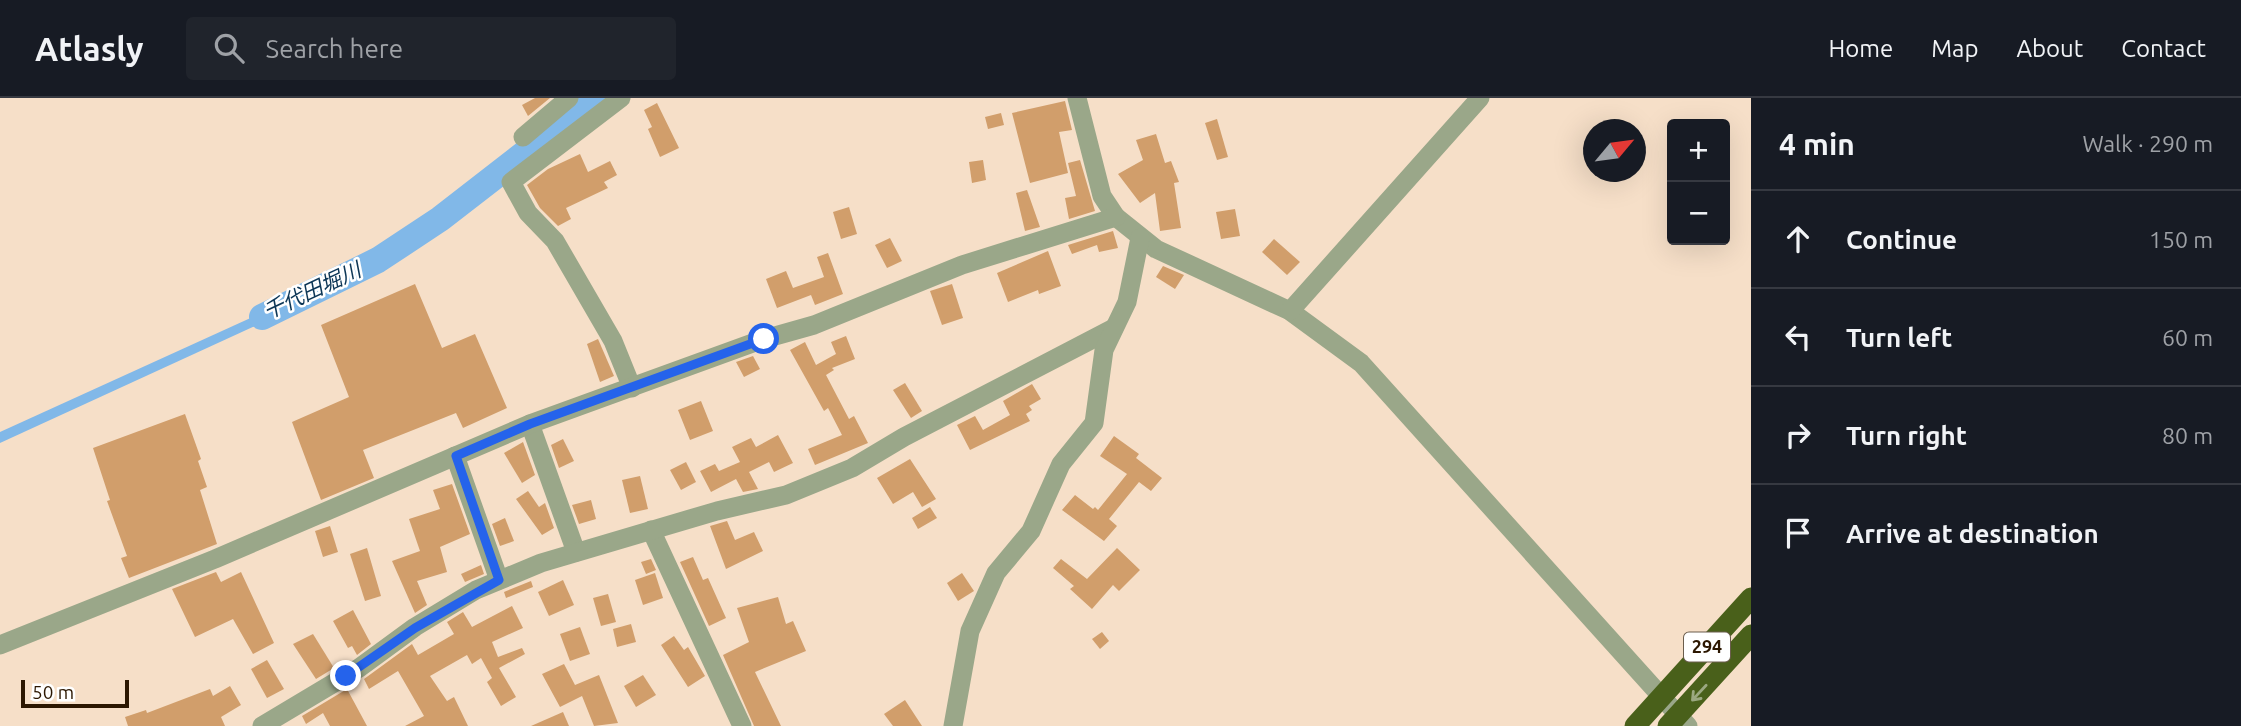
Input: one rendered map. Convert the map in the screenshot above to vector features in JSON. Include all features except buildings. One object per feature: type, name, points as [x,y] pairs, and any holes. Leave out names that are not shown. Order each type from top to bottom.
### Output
[{"type":"highway","name":"294","points":[[1634,726],[1751,598]]},
{"type":"highway","name":"294","points":[[1678,722],[1751,635]]},
{"type":"street","points":[[523,137],[569,98]]},
{"type":"street","points":[[621,98],[511,182],[528,213],[555,241],[613,341],[632,388]]},
{"type":"street","points":[[1077,98],[1102,196],[1116,217],[1156,249],[1290,311],[1361,363],[1664,696],[1678,722]]},
{"type":"street","points":[[1290,311],[1480,98]]},
{"type":"street","points":[[0,645],[202,564],[530,424],[764,339],[814,325],[962,265],[1116,217]]},
{"type":"street","points":[[953,726],[970,631],[996,573],[1031,531],[1060,464],[1094,423],[1104,350],[1127,302],[1140,238]]},
{"type":"street","points":[[262,726],[359,668],[452,605],[499,580],[576,552],[786,495],[852,468],[904,437],[1114,328]]},
{"type":"street","points":[[530,424],[576,552]]},
{"type":"street","points":[[456,456],[499,580]]},
{"type":"street","points":[[651,530],[742,726]]},
{"type":"water","points":[[292,299],[296,307],[0,443],[0,432]]},
{"type":"waterway","name":"千代田堀川","points":[[262,317],[378,260],[440,219],[596,98]]},
{"type":"route","points":[[346,676],[415,628],[476,590],[499,580],[456,456],[530,424],[764,339]]}]
